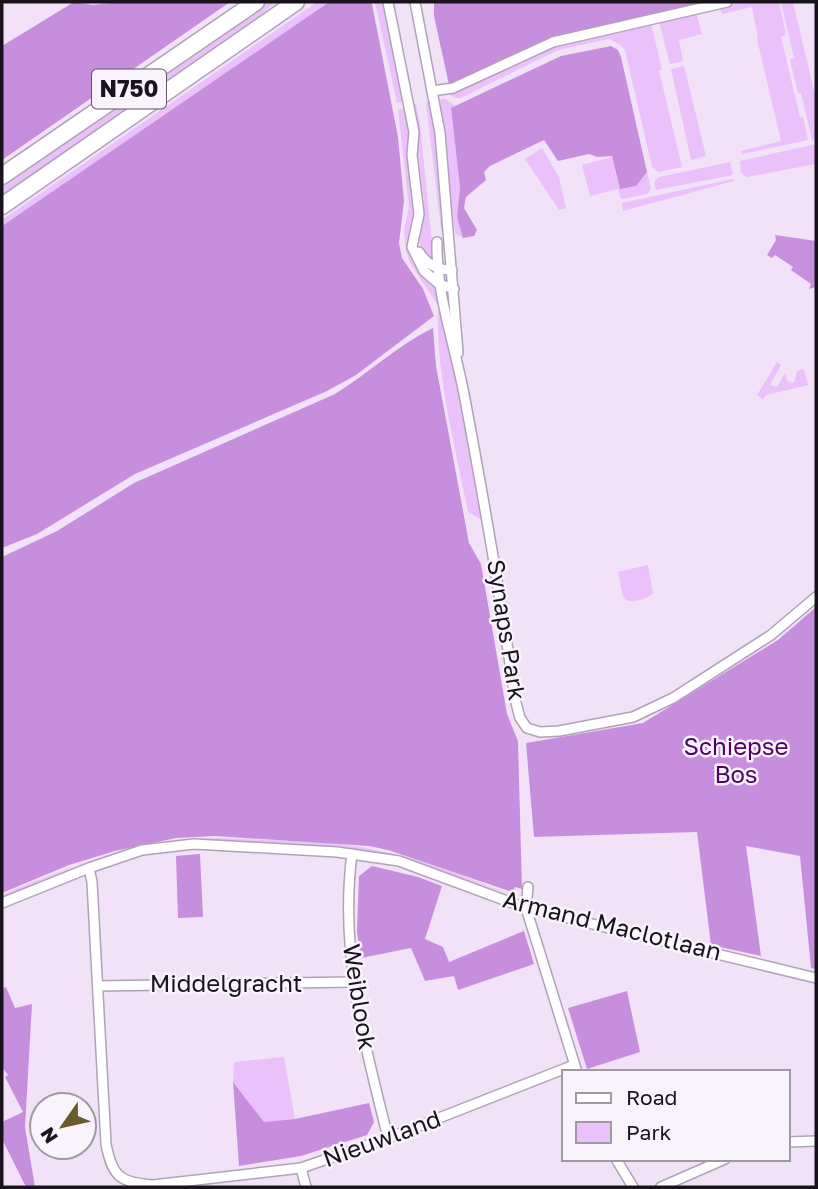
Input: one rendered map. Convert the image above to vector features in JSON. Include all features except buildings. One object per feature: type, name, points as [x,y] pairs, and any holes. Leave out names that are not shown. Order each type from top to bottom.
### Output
[{"type":"highway","name":"N750","points":[[2,176],[256,2]]},
{"type":"highway","name":"N750","points":[[2,206],[296,2]]},
{"type":"street","points":[[388,2],[414,132],[412,155],[419,214],[413,241],[422,257],[438,269],[452,270]]},
{"type":"street","points":[[418,2],[418,17],[432,91],[453,88],[553,42],[727,2]]},
{"type":"street","name":"Synaps Park","points":[[432,91],[440,133],[460,372]]},
{"type":"street","name":"Synaps Park","points":[[413,241],[414,254],[424,271],[439,284],[460,372],[494,554],[516,699],[525,731],[559,731],[633,717],[645,712],[673,698],[771,635],[816,597]]},
{"type":"street","points":[[437,242],[439,284],[454,289]]},
{"type":"street","name":"Armand Maclotlaan","points":[[2,903],[142,850],[194,844],[352,854],[399,862],[526,908],[816,978]]},
{"type":"street","name":"Weiblook","points":[[352,854],[348,903],[353,982],[388,1138]]},
{"type":"street","name":"Nieuwland","points":[[89,868],[92,882],[106,1144],[110,1164],[119,1177],[133,1184],[153,1186],[301,1168],[562,1073]]},
{"type":"street","points":[[528,887],[526,908],[575,1068]]},
{"type":"street","name":"Middelgracht","points":[[98,986],[353,982]]},
{"type":"street","points":[[790,1142],[816,1141]]},
{"type":"street","points":[[617,1161],[633,1187]]},
{"type":"street","points":[[661,1187],[720,1161]]},
{"type":"street","points":[[301,1168],[306,1187]]},
{"type":"green space","points":[[74,2],[93,5],[116,2],[230,2],[2,160],[2,46]]},
{"type":"green space","points":[[267,2],[275,2],[254,22],[2,197],[2,186]]},
{"type":"green space","points":[[317,2],[329,2],[2,226],[2,220]]},
{"type":"green space","points":[[329,2],[372,4],[398,137],[404,201],[399,243],[402,258],[423,289],[434,316],[356,375],[327,391],[135,474],[37,534],[2,548],[2,226]]},
{"type":"green space","points":[[375,2],[384,2],[406,101],[397,103]]},
{"type":"green space","points":[[434,2],[708,2],[553,38],[449,85],[434,16]]},
{"type":"green space","points":[[745,2],[779,2],[786,35],[781,37],[808,140],[742,154],[741,151],[781,141],[752,7],[722,14],[720,7]]},
{"type":"green space","points":[[781,2],[793,2],[816,99],[816,139],[812,140],[790,60],[794,58]]},
{"type":"green space","points":[[696,12],[702,34],[679,40],[683,61],[670,64],[659,21]]},
{"type":"green space","points":[[651,23],[662,70],[659,71],[682,167],[659,172],[652,167],[625,50],[609,39],[558,50],[461,98],[450,95],[553,46]]},
{"type":"green space","points":[[611,46],[618,50],[621,57],[647,172],[636,186],[620,189],[612,156],[597,157],[589,154],[558,161],[544,140],[490,166],[484,172],[486,180],[466,197],[464,208],[477,230],[474,236],[463,238],[457,217],[460,188],[451,108],[561,56]]},
{"type":"green space","points":[[684,66],[706,156],[691,160],[671,69]]},
{"type":"green space","points":[[444,98],[456,106],[451,109],[460,188],[457,217],[463,238],[455,233],[440,100]]},
{"type":"green space","points":[[431,101],[446,238],[441,229],[426,102]]},
{"type":"green space","points":[[416,104],[434,262],[426,256],[420,242],[424,200],[412,105]]},
{"type":"green space","points":[[407,107],[415,185],[409,247],[415,261],[434,288],[440,304],[437,304],[410,263],[406,251],[404,230],[409,207],[398,110]]},
{"type":"green space","points":[[816,144],[816,164],[747,177],[741,173],[740,161]]},
{"type":"green space","points":[[542,148],[559,177],[566,208],[559,210],[525,159]]},
{"type":"green space","points":[[612,157],[620,189],[636,186],[647,172],[651,189],[648,194],[621,199],[618,189],[590,196],[582,165]]},
{"type":"green space","points":[[730,162],[733,175],[656,190],[654,182],[659,177]]},
{"type":"green space","points":[[733,179],[734,181],[623,211],[622,203]]},
{"type":"green space","points":[[442,309],[482,520],[468,512],[448,412],[438,336],[438,311]]},
{"type":"green space","points":[[433,328],[436,366],[469,543],[481,564],[507,714],[518,741],[522,889],[515,887],[512,892],[369,846],[215,836],[176,838],[115,851],[69,865],[2,893],[2,557],[57,531],[134,483],[335,394]]},
{"type":"green space","points":[[777,362],[781,365],[770,385],[777,387],[785,373],[787,381],[794,383],[797,371],[804,369],[808,385],[766,395],[763,399],[757,395]]},
{"type":"green space","points":[[648,565],[653,593],[640,600],[626,600],[618,572]]},
{"type":"green space","name":"Schiepse Bos","points":[[816,607],[816,969],[811,968],[800,856],[746,846],[761,956],[711,945],[697,832],[534,837],[526,743],[643,723],[778,640]]},
{"type":"green space","points":[[218,838],[323,843],[365,848],[435,866],[517,897],[416,862],[375,852],[217,840],[182,842]]},
{"type":"green space","points":[[175,843],[74,867],[2,897],[56,873],[82,864],[107,856]]},
{"type":"green space","points":[[200,854],[203,917],[178,918],[176,856]]},
{"type":"green space","points":[[372,866],[442,886],[425,939],[443,947],[449,962],[524,931],[534,964],[458,990],[454,976],[425,981],[411,948],[361,958],[357,932],[359,876]]},
{"type":"green space","points":[[6,987],[15,1008],[32,1004],[25,1127],[28,1161],[31,1161],[35,1187],[26,1187],[2,1139],[2,1122],[23,1112],[2,1067],[2,989]]},
{"type":"green space","points":[[627,991],[640,1052],[587,1069],[568,1008]]},
{"type":"green space","points":[[284,1057],[295,1119],[264,1122],[233,1082],[234,1062]]},
{"type":"green space","points":[[233,1082],[264,1122],[295,1119],[369,1103],[374,1122],[367,1135],[301,1156],[239,1166]]},
{"type":"shaded area","points":[[775,235],[816,241],[816,287],[809,289],[811,284],[791,270],[793,267],[775,255],[772,258],[767,255],[776,240]]}]
